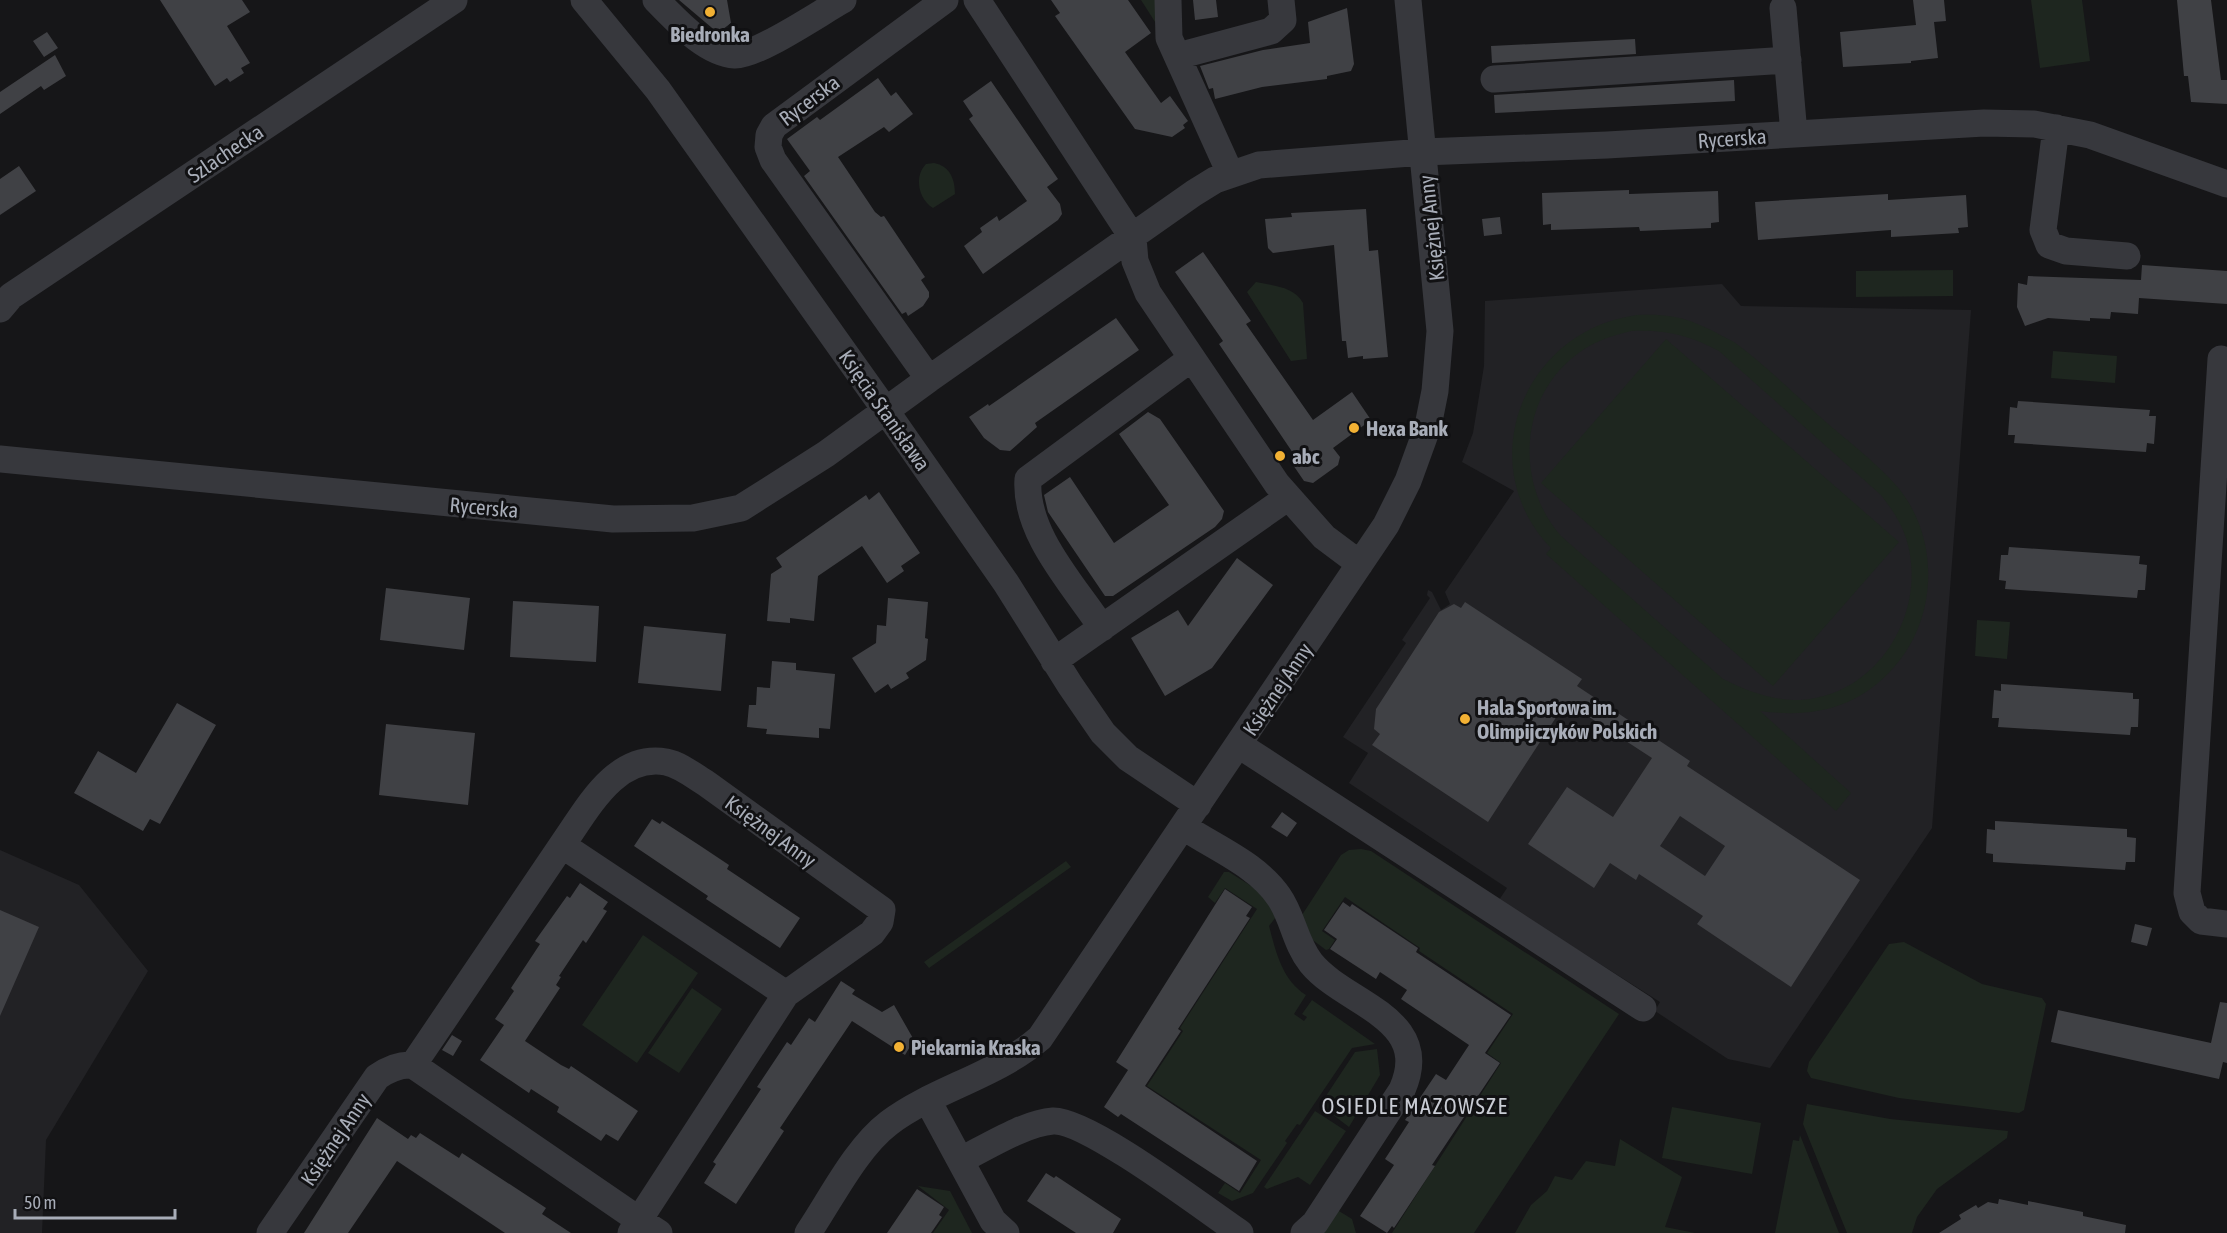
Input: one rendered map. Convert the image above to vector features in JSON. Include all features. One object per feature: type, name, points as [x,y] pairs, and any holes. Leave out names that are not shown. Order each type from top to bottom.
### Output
[{"type":"street","name":"Szlachecka","points":[[0,309],[11,296],[454,0]]},
{"type":"street","name":"Księcia Stanisława","points":[[584,0],[658,90],[886,411],[1006,583],[1054,661],[1103,733],[1128,758],[1198,805]]},
{"type":"street","points":[[656,0],[680,24],[698,37],[716,48],[737,55],[767,43],[843,0]]},
{"type":"street","name":"Rycerska","points":[[929,379],[818,220],[783,175],[768,147],[769,135],[774,126],[945,0]]},
{"type":"street","points":[[977,0],[1133,238],[1135,261],[1148,293],[1287,498],[1324,537],[1360,564]]},
{"type":"street","points":[[1168,0],[1168,38],[1230,173]]},
{"type":"street","points":[[1178,56],[1271,31],[1282,20],[1281,0]]},
{"type":"street","name":"Księżnej Anny","points":[[808,1233],[878,1132],[890,1122],[928,1101],[1016,1056],[1040,1038],[1386,525],[1408,481],[1428,426],[1435,391],[1440,330],[1408,0]]},
{"type":"street","points":[[1783,8],[1794,134]]},
{"type":"street","points":[[1494,79],[1788,60]]},
{"type":"street","name":"Rycerska","points":[[0,459],[613,519],[693,518],[741,508],[826,454],[1194,193],[1230,173],[1258,165],[1423,152],[1617,145],[1984,123],[2056,128],[2090,135],[2227,184]]},
{"type":"street","points":[[2056,128],[2043,230],[2045,238],[2049,245],[2066,251],[2127,256]]},
{"type":"street","points":[[1102,628],[1036,530],[1026,499],[1028,479],[1192,358]]},
{"type":"street","points":[[2221,359],[2220,516],[2187,893],[2192,912],[2201,921],[2227,924]]},
{"type":"street","points":[[1054,661],[1287,498]]},
{"type":"street","points":[[1239,746],[1643,1008]]},
{"type":"street","name":"Księżnej Anny","points":[[270,1233],[377,1077],[396,1067],[413,1065],[643,1229],[786,994],[872,933],[880,922],[882,910],[681,768],[665,762],[643,763],[628,767],[610,780],[562,844],[413,1065]]},
{"type":"street","points":[[1184,827],[1269,882],[1281,899],[1301,949],[1311,963],[1324,976],[1396,1026],[1407,1048],[1408,1068],[1402,1090],[1315,1223],[1304,1233]]},
{"type":"street","points":[[562,844],[786,994]]},
{"type":"street","points":[[928,1101],[993,1221],[1006,1233]]},
{"type":"street","points":[[961,1160],[1035,1125],[1063,1122],[1098,1137],[1240,1233]]},
{"type":"shaded area","points":[[1141,0],[1162,0],[1157,25]]},
{"type":"shaded area","points":[[2031,0],[2082,0],[2090,61],[2040,68]]},
{"type":"shaded area","points":[[934,163],[948,170],[954,183],[955,194],[933,208],[924,199],[919,181],[926,164]]},
{"type":"shaded area","points":[[1953,270],[1953,296],[1856,297],[1856,271]]},
{"type":"shaded area","points":[[1256,282],[1289,290],[1303,303],[1307,359],[1291,361],[1247,292]]},
{"type":"shaded area","points":[[1722,284],[1741,306],[1971,310],[1932,828],[1770,1068],[1728,1059],[1655,1011],[1660,1002],[1499,900],[1507,888],[1349,783],[1368,753],[1343,737],[1406,643],[1402,640],[1430,598],[1427,595],[1428,590],[1432,592],[1441,610],[1450,604],[1445,592],[1514,491],[1462,462],[1473,433],[1484,366],[1485,301]]},
{"type":"shaded area","points":[[1637,315],[1677,317],[1698,324],[1734,342],[1767,368],[1877,466],[1909,503],[1920,526],[1926,550],[1928,574],[1926,599],[1920,623],[1909,646],[1895,666],[1881,681],[1866,692],[1834,707],[1798,713],[1760,711],[1851,793],[1836,811],[1546,554],[1551,548],[1527,514],[1514,478],[1513,441],[1521,406],[1539,373],[1564,346],[1598,326]],"holes":[[[1631,331],[1676,334],[1719,351],[1881,495],[1899,521],[1906,538],[1911,567],[1910,595],[1902,622],[1889,648],[1871,669],[1849,686],[1822,696],[1793,700],[1757,693],[1723,679],[1561,536],[1546,515],[1536,492],[1531,467],[1530,442],[1534,417],[1543,394],[1557,373],[1582,350],[1609,337]]]},
{"type":"shaded area","points":[[1666,339],[1899,542],[1773,686],[1541,483]]},
{"type":"shaded area","points":[[2053,351],[2117,356],[2115,383],[2051,378]]},
{"type":"shaded area","points":[[1977,620],[2010,622],[2007,659],[1975,656]]},
{"type":"shaded area","points":[[0,850],[79,885],[148,971],[46,1140],[42,1233],[0,1233]]},
{"type":"shaded area","points":[[1349,850],[1371,851],[1619,1014],[1474,1233],[1392,1233],[1501,1063],[1487,1053],[1513,1014],[1419,951],[1420,948],[1345,897],[1322,931],[1335,940],[1329,949],[1326,950],[1310,938],[1302,915],[1341,855]]},
{"type":"shaded area","points":[[1066,861],[1071,867],[929,968],[924,962]]},
{"type":"shaded area","points":[[1224,872],[1229,872],[1256,889],[1279,913],[1269,926],[1277,955],[1291,982],[1306,995],[1294,1014],[1304,1021],[1307,1017],[1302,1014],[1312,1000],[1375,1044],[1352,1048],[1300,1125],[1297,1124],[1285,1141],[1287,1143],[1253,1193],[1232,1201],[1218,1193],[1225,1183],[1240,1193],[1261,1160],[1147,1086],[1183,1031],[1180,1028],[1257,909],[1225,888],[1215,903],[1208,897]]},
{"type":"shaded area","points":[[643,935],[698,973],[637,1063],[582,1025]]},
{"type":"shaded area","points":[[1904,942],[1982,984],[2042,998],[2046,1004],[2024,1110],[2019,1113],[1899,1098],[1811,1078],[1807,1071],[1809,1062],[1889,944]]},
{"type":"shaded area","points":[[692,988],[722,1009],[679,1073],[648,1053]]},
{"type":"shaded area","points":[[1377,1049],[1380,1075],[1349,1127],[1320,1105],[1355,1052]]},
{"type":"shaded area","points":[[1807,1104],[1890,1119],[2008,1131],[2007,1138],[1937,1189],[1917,1217],[1912,1233],[1847,1233],[1803,1124]]},
{"type":"shaded area","points":[[1672,1107],[1761,1123],[1752,1174],[1662,1158]]},
{"type":"shaded area","points":[[1315,1111],[1346,1131],[1310,1185],[1298,1177],[1267,1189],[1264,1187]]},
{"type":"shaded area","points":[[1800,1135],[1839,1233],[1775,1233],[1793,1140],[1799,1141]]},
{"type":"shaded area","points":[[1620,1139],[1682,1177],[1665,1227],[1695,1233],[1515,1233],[1531,1205],[1547,1191],[1555,1176],[1572,1180],[1586,1161],[1615,1166]]},
{"type":"shaded area","points":[[918,1186],[950,1191],[972,1233],[933,1233],[949,1210]]},
{"type":"shaded area","points":[[1334,1208],[1352,1219],[1356,1233],[1318,1233]]},
{"type":"building","points":[[160,0],[242,0],[250,12],[227,26],[250,63],[241,68],[244,73],[230,82],[227,78],[215,86]]},
{"type":"building","name":"Biedronka","points":[[679,0],[727,0],[731,23],[718,33]]},
{"type":"building","points":[[1051,0],[1128,0],[1151,33],[1125,52],[1161,103],[1170,96],[1188,121],[1183,125],[1185,128],[1172,137],[1135,129],[1055,16],[1060,13]]},
{"type":"building","points":[[1193,0],[1216,0],[1218,17],[1195,20]]},
{"type":"building","points":[[1913,0],[1944,0],[1946,21],[1934,22],[1938,58],[1911,61],[1911,63],[1843,67],[1840,32],[1916,25]]},
{"type":"building","points":[[2177,0],[2211,0],[2221,80],[2227,80],[2227,104],[2191,102],[2188,76],[2184,76]]},
{"type":"building","points":[[1347,8],[1354,64],[1351,71],[1327,76],[1327,79],[1262,87],[1215,99],[1213,88],[1209,89],[1200,66],[1263,50],[1310,43],[1308,22]]},
{"type":"building","points":[[47,32],[58,48],[44,57],[33,41]]},
{"type":"building","points":[[1635,39],[1636,54],[1492,63],[1491,46]]},
{"type":"building","points":[[55,55],[66,76],[44,90],[41,86],[0,114],[0,92]]},
{"type":"building","points":[[878,78],[891,96],[896,92],[913,114],[889,132],[884,127],[838,157],[875,212],[881,217],[884,216],[925,277],[921,280],[929,292],[929,297],[923,306],[908,316],[906,312],[902,314],[804,176],[810,171],[787,139],[817,117],[820,120]]},
{"type":"building","points":[[1734,80],[1735,101],[1495,113],[1494,95]]},
{"type":"building","points":[[991,81],[1058,179],[1047,187],[1060,204],[1062,214],[1058,220],[983,274],[964,246],[982,232],[980,228],[997,216],[999,221],[1027,201],[969,119],[973,116],[963,101]]},
{"type":"building","points":[[19,166],[36,191],[0,215],[0,179]]},
{"type":"building","points":[[1629,190],[1629,194],[1718,191],[1719,222],[1711,223],[1711,228],[1640,231],[1639,227],[1551,230],[1551,224],[1543,225],[1542,193]]},
{"type":"building","points":[[1888,194],[1888,200],[1966,195],[1968,227],[1958,228],[1959,233],[1891,237],[1891,230],[1758,240],[1755,202]]},
{"type":"building","points":[[1366,209],[1369,251],[1378,250],[1388,357],[1348,358],[1346,341],[1342,341],[1334,245],[1273,253],[1268,248],[1265,219],[1292,217],[1291,213]]},
{"type":"building","points":[[1500,217],[1502,234],[1484,236],[1482,219]]},
{"type":"building","points":[[1203,252],[1251,321],[1246,324],[1313,420],[1352,392],[1371,420],[1333,448],[1340,457],[1338,465],[1313,483],[1304,481],[1291,462],[1293,453],[1219,344],[1223,341],[1175,272]]},
{"type":"building","points":[[2142,265],[2227,271],[2227,304],[2139,298],[2138,314],[2111,312],[2110,319],[2090,318],[2090,321],[2048,318],[2025,326],[2017,307],[2018,283],[2027,285],[2028,276],[2141,280]]},
{"type":"building","points":[[1116,318],[1139,350],[1035,423],[1037,427],[1010,451],[1000,450],[984,438],[969,417],[988,404],[989,406]]},
{"type":"building","points":[[2018,401],[2150,410],[2149,416],[2156,416],[2154,444],[2147,443],[2146,452],[2014,443],[2015,435],[2008,435],[2010,407],[2017,408]]},
{"type":"building","points":[[1148,412],[1160,419],[1224,511],[1222,519],[1215,527],[1113,596],[1105,596],[1048,512],[1044,495],[1070,477],[1114,543],[1169,505],[1119,434]]},
{"type":"building","points":[[879,492],[920,553],[901,566],[904,571],[887,583],[862,546],[818,576],[814,621],[790,618],[790,623],[767,621],[771,574],[782,567],[776,558],[866,495],[869,500]]},
{"type":"building","points":[[2009,547],[2140,556],[2139,564],[2147,565],[2145,590],[2138,590],[2137,598],[2005,589],[2006,581],[1999,580],[2001,555],[2008,555]]},
{"type":"building","points":[[1237,558],[1273,585],[1212,668],[1165,696],[1131,638],[1178,610],[1188,626]]},
{"type":"building","points":[[386,588],[470,598],[464,650],[380,640]]},
{"type":"building","points":[[888,598],[928,602],[926,660],[906,673],[909,678],[891,689],[888,684],[875,693],[852,658],[876,643],[877,625],[886,626]]},
{"type":"building","points":[[513,601],[599,606],[596,662],[510,657]]},
{"type":"building","points":[[1465,602],[1582,679],[1577,686],[1690,761],[1687,766],[1860,880],[1791,987],[1697,924],[1703,916],[1639,874],[1636,880],[1610,863],[1594,888],[1528,844],[1567,787],[1613,817],[1652,758],[1566,702],[1488,822],[1372,745],[1380,734],[1374,729],[1376,709],[1439,612],[1454,604],[1461,608]],"holes":[[[1680,816],[1725,846],[1705,876],[1660,846]]]},
{"type":"building","points":[[644,626],[726,634],[721,691],[638,683]]},
{"type":"building","points":[[772,661],[796,663],[796,670],[835,674],[830,729],[819,728],[819,738],[766,734],[767,729],[747,727],[749,705],[756,705],[757,687],[770,688]]},
{"type":"building","points":[[2001,684],[2133,693],[2133,699],[2139,699],[2138,727],[2131,727],[2130,735],[1998,727],[1999,718],[1992,718],[1994,690],[2001,691]]},
{"type":"building","points":[[177,703],[216,725],[160,824],[150,819],[143,831],[74,793],[98,751],[136,773]]},
{"type":"building","points":[[386,724],[475,733],[468,805],[379,795]]},
{"type":"building","points":[[1282,812],[1297,823],[1287,837],[1271,827]]},
{"type":"building","points":[[652,819],[660,824],[662,821],[729,865],[727,869],[800,918],[780,948],[706,899],[708,896],[634,846]]},
{"type":"building","points":[[1995,821],[2127,829],[2127,837],[2136,838],[2135,862],[2126,862],[2125,870],[1993,862],[1993,854],[1986,853],[1987,829],[1995,830]]},
{"type":"building","points":[[580,883],[608,902],[603,909],[607,911],[586,943],[583,940],[559,976],[561,977],[556,985],[560,988],[525,1041],[561,1065],[569,1069],[571,1066],[638,1111],[618,1141],[606,1134],[601,1141],[557,1112],[559,1107],[531,1089],[529,1093],[480,1060],[504,1025],[495,1019],[514,991],[511,988],[540,944],[535,941],[567,896],[570,898]]},
{"type":"building","points":[[1225,889],[1252,907],[1246,916],[1250,918],[1178,1029],[1181,1031],[1145,1086],[1257,1161],[1239,1191],[1121,1114],[1118,1117],[1104,1107],[1128,1070],[1116,1062]]},
{"type":"building","points":[[1343,902],[1350,907],[1352,904],[1418,948],[1416,952],[1511,1015],[1485,1053],[1500,1063],[1432,1165],[1435,1166],[1394,1228],[1392,1226],[1387,1233],[1360,1216],[1394,1165],[1385,1159],[1409,1122],[1405,1120],[1436,1074],[1446,1080],[1469,1045],[1401,999],[1407,990],[1380,972],[1376,979],[1330,949],[1337,939],[1324,930]]},
{"type":"building","points":[[0,910],[39,927],[0,1016]]},
{"type":"building","points":[[2135,924],[2152,928],[2147,946],[2131,942]]},
{"type":"building","points":[[841,981],[855,990],[852,994],[882,1012],[894,1005],[914,1040],[905,1055],[852,1021],[780,1128],[784,1131],[736,1204],[704,1183],[716,1164],[713,1162],[761,1089],[757,1087],[787,1042],[791,1045],[809,1018],[815,1022]]},
{"type":"building","points":[[2220,1002],[2227,1003],[2227,1063],[2223,1062],[2219,1079],[2051,1042],[2058,1010],[2211,1043]]},
{"type":"building","points":[[452,1035],[462,1041],[453,1056],[442,1050]]},
{"type":"building","points":[[377,1118],[408,1139],[411,1135],[416,1138],[420,1133],[459,1158],[462,1153],[546,1208],[542,1214],[571,1233],[505,1233],[397,1161],[348,1233],[304,1233]]},
{"type":"building","points":[[1046,1173],[1054,1178],[1056,1176],[1121,1219],[1113,1233],[1076,1233],[1027,1201]]},
{"type":"building","points":[[917,1189],[944,1207],[939,1215],[942,1217],[931,1233],[887,1233]]},
{"type":"building","points":[[1999,1199],[2028,1205],[2028,1201],[2083,1212],[2083,1216],[2126,1225],[2125,1233],[1939,1233],[1961,1219],[1959,1215],[1976,1205],[1978,1208],[1988,1202],[1998,1204]]},
{"type":"place","name":"Biedronka","points":[[710,12]]},
{"type":"place","name":"Hexa Bank","points":[[1354,428]]},
{"type":"place","name":"abc","points":[[1280,456]]},
{"type":"place","name":"Hala Sportowa im. Olimpijczyków Polskich","points":[[1465,719]]},
{"type":"place","name":"Piekarnia Kraska","points":[[899,1047]]},
{"type":"district","name":"OSIEDLE MAZOWSZE","points":[[1415,1106]]}]
